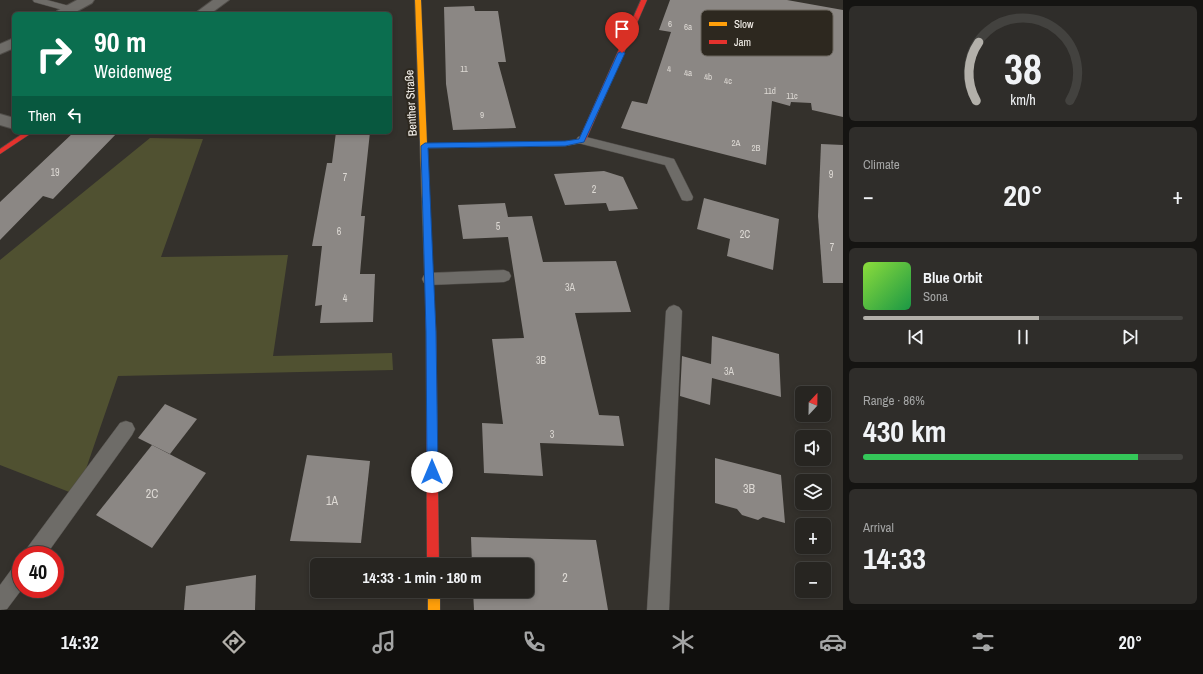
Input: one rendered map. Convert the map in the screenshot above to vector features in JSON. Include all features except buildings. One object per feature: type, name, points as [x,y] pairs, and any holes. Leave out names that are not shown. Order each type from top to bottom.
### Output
[{"type":"street","points":[[66,12],[87,0]]},
{"type":"street","points":[[205,12],[222,0]]},
{"type":"street","name":"Benther Straße","points":[[418,0],[425,146],[431,332],[433,558]]},
{"type":"street","points":[[425,146],[565,144],[582,140],[644,0]]},
{"type":"street","points":[[0,50],[12,43]]},
{"type":"street","points":[[0,119],[12,123]]},
{"type":"street","points":[[0,152],[27,134]]},
{"type":"street","points":[[434,598],[434,610]]},
{"type":"lane","points":[[36,0],[66,12]]},
{"type":"lane","points":[[582,140],[670,162],[687,197]]},
{"type":"lane","points":[[429,279],[504,276]]},
{"type":"lane","points":[[658,610],[674,311]]},
{"type":"lane","points":[[41,546],[126,429]]},
{"type":"lane","points":[[0,602],[12,586]]},
{"type":"green space","points":[[150,138],[203,139],[161,257],[288,255],[273,356],[392,353],[393,370],[118,376],[77,495],[0,465],[0,260]]},
{"type":"traffic: slow","points":[[418,0],[429,283]]},
{"type":"traffic: slow","points":[[425,146],[565,144],[579,141]]},
{"type":"traffic: slow","points":[[434,598],[434,610]]},
{"type":"traffic: jam","points":[[579,141],[582,140],[644,0]]},
{"type":"traffic: jam","points":[[0,152],[27,134]]},
{"type":"traffic: jam","points":[[429,283],[431,332],[433,558]]},
{"type":"route","points":[[432,472],[431,332],[425,146],[565,144],[582,140],[622,53]]}]
